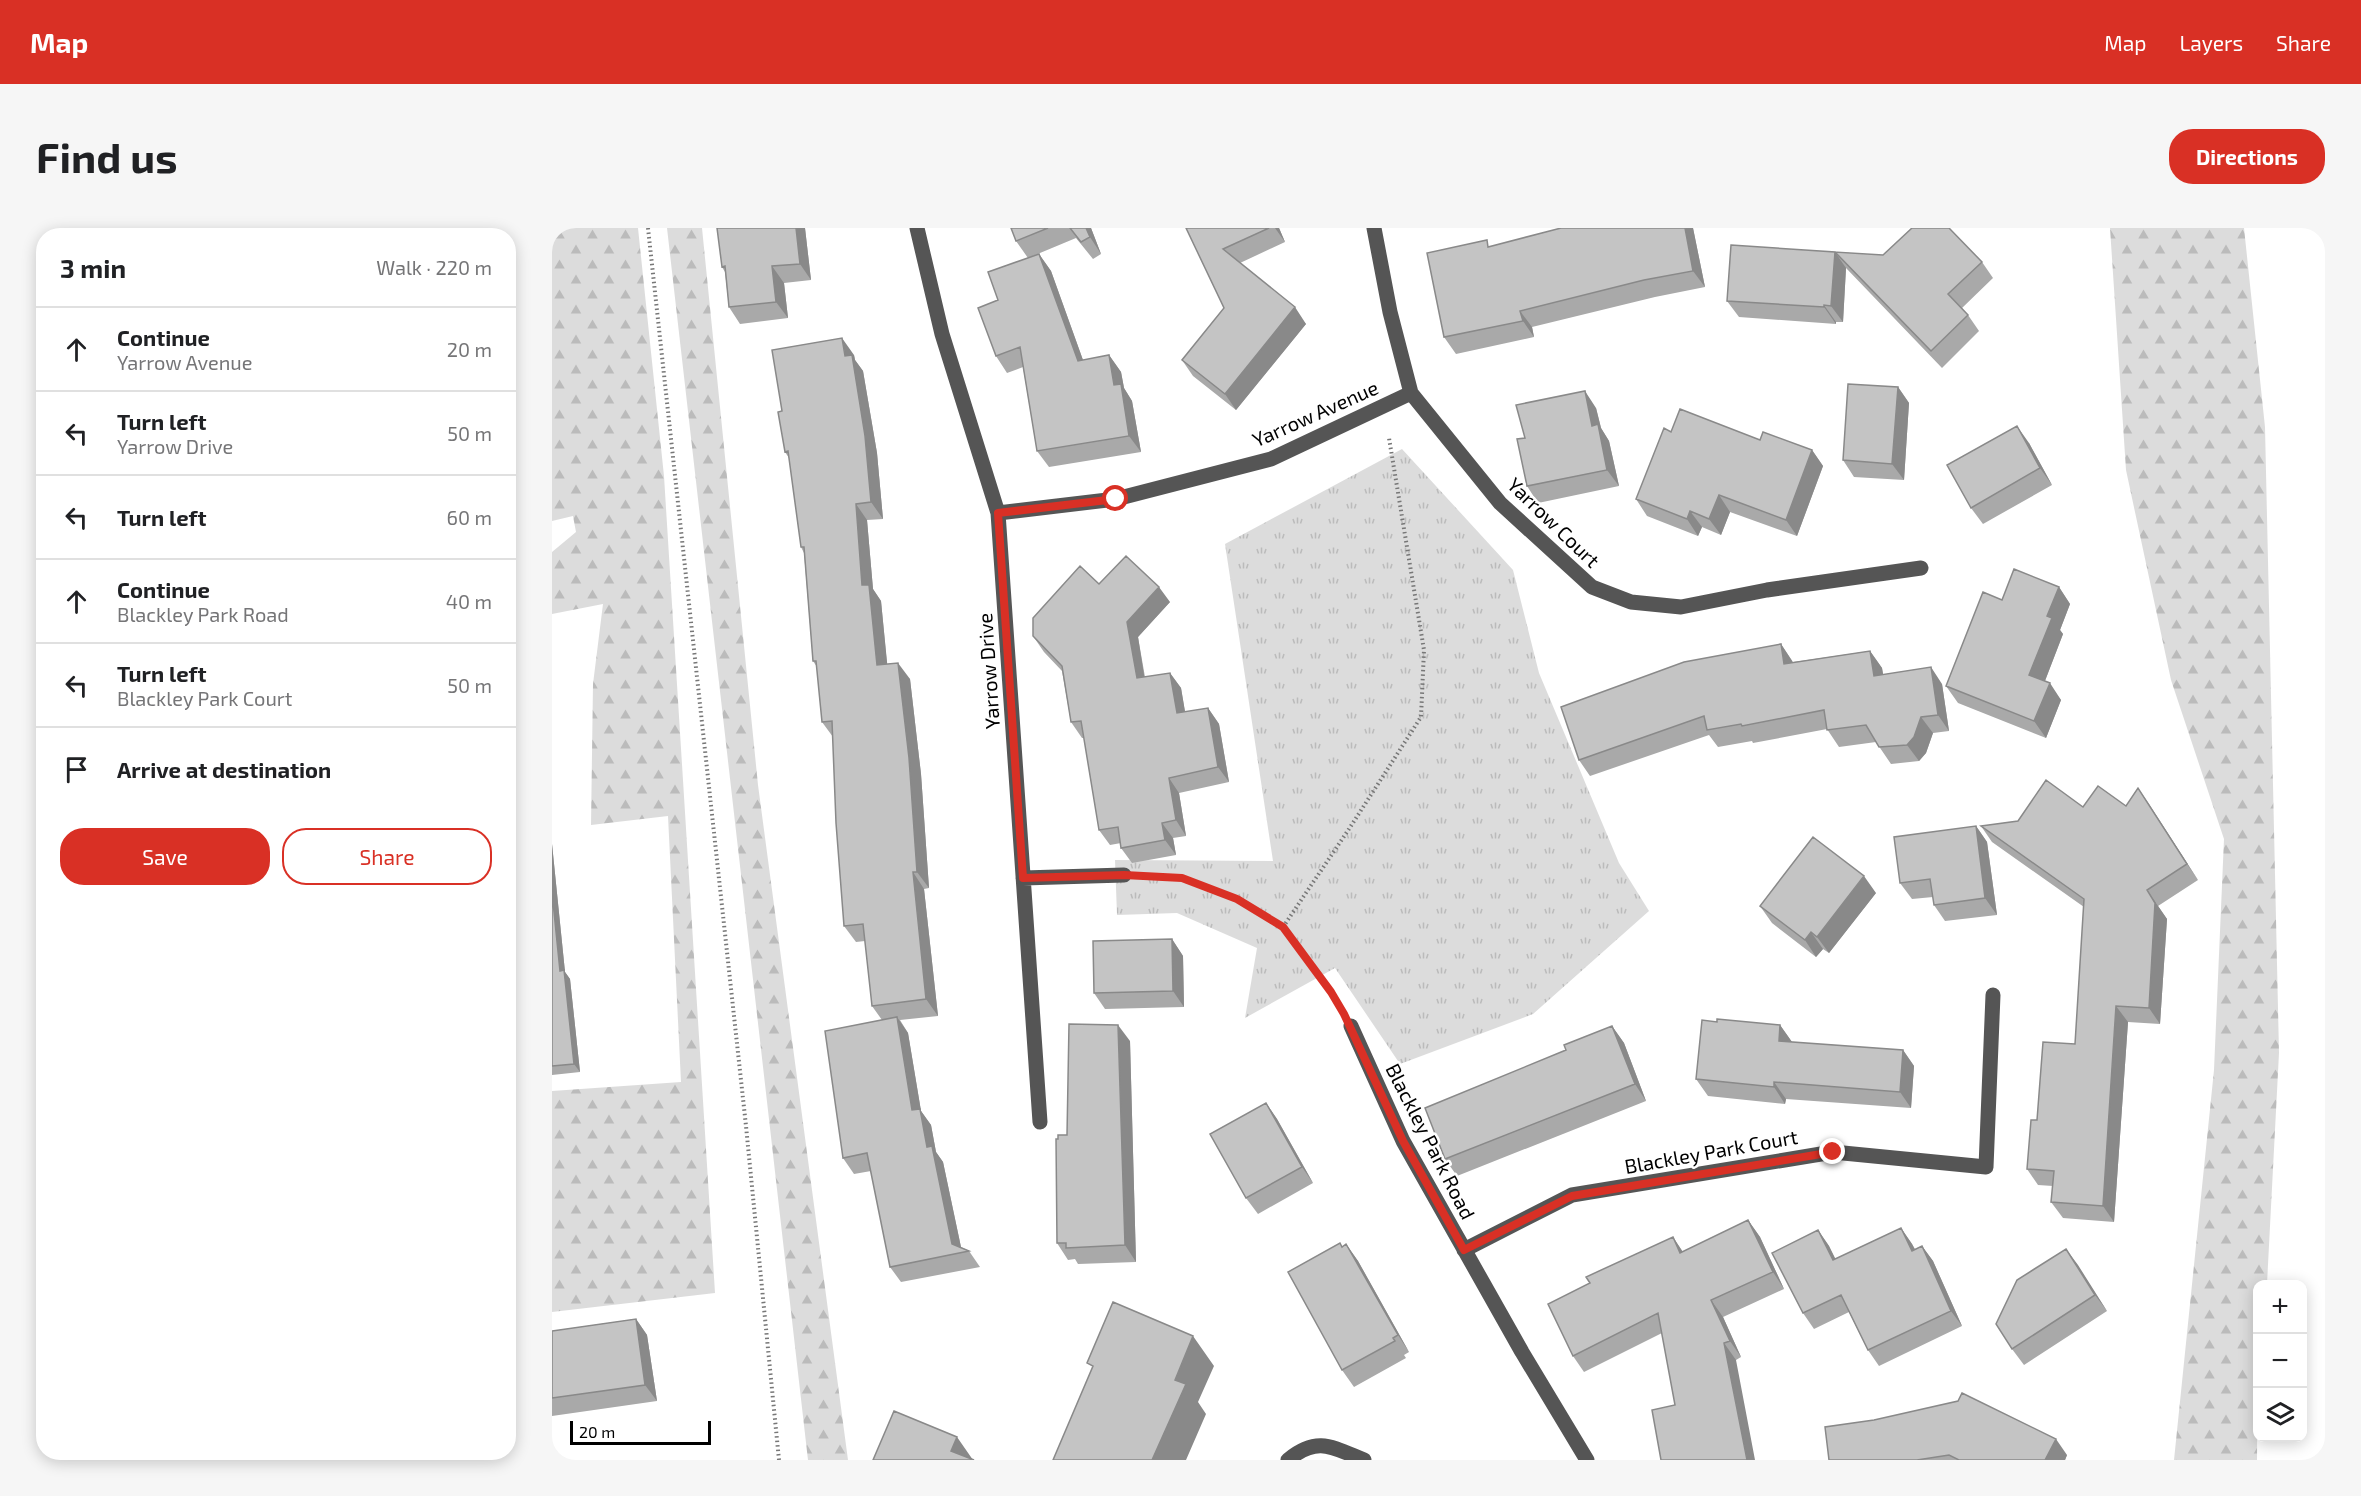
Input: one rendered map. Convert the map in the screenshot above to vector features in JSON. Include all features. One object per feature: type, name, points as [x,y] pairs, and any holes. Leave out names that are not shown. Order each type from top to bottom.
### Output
[{"type":"street","name":"Yarrow Drive","points":[[917,228],[942,334],[998,513],[1040,1122]]},
{"type":"street","name":"Yarrow Avenue","points":[[998,513],[1116,499],[1271,459],[1382,405],[1412,393],[1390,312],[1374,228]]},
{"type":"street","name":"Yarrow Court","points":[[1412,393],[1500,503],[1592,587],[1631,602],[1681,607],[1767,590],[1921,568]]},
{"type":"street","points":[[1023,878],[1124,875]]},
{"type":"street","name":"Blackley Park Court","points":[[1464,1250],[1572,1196],[1833,1152],[1986,1167],[1994,995]]},
{"type":"street","name":"Blackley Park Road","points":[[1351,1026],[1403,1141],[1587,1460]]},
{"type":"street","points":[[1288,1460],[1302,1449],[1316,1444],[1364,1460]]},
{"type":"path","points":[[648,228],[745,1114],[779,1460]]},
{"type":"path","points":[[1283,927],[1349,830],[1421,717],[1425,650],[1395,460],[1382,405]]},
{"type":"path","points":[[1124,875],[1182,878],[1237,899],[1283,927],[1331,992],[1351,1026]]},
{"type":"green space","points":[[552,228],[638,228],[664,476],[715,1293],[552,1312],[552,1091],[681,1082],[668,816],[591,825],[593,684],[603,604],[552,614],[552,552],[576,532],[573,516],[552,521]]},
{"type":"green space","points":[[667,228],[702,228],[758,785],[848,1460],[808,1460]]},
{"type":"green space","points":[[2110,228],[2244,228],[2265,427],[2279,1053],[2267,1280],[2253,1280],[2253,1442],[2257,1442],[2257,1460],[2174,1460],[2214,1070],[2224,839],[2171,680],[2126,470]]},
{"type":"green space","points":[[1402,449],[1513,570],[1539,673],[1619,863],[1649,911],[1533,1014],[1400,1064],[1335,968],[1245,1018],[1257,948],[1177,913],[1117,915],[1115,860],[1273,861],[1225,544]]},
{"type":"building","points":[[717,228],[796,228],[800,264],[772,266],[776,302],[729,307],[725,266],[722,267]]},
{"type":"building","points":[[1011,228],[1048,228],[1016,241]]},
{"type":"building","points":[[1070,228],[1086,228],[1090,237],[1081,242]]},
{"type":"building","points":[[1186,228],[1269,228],[1223,249],[1295,307],[1225,394],[1182,360],[1224,308]]},
{"type":"building","points":[[1561,228],[1685,228],[1693,271],[1644,280],[1520,311],[1523,321],[1444,337],[1427,253],[1487,240],[1488,247]]},
{"type":"building","points":[[1912,228],[1949,228],[1982,262],[1948,294],[1968,315],[1931,351],[1835,252],[1883,255]]},
{"type":"building","points":[[1731,245],[1835,252],[1831,306],[1727,301]]},
{"type":"building","points":[[1039,254],[1078,361],[1109,355],[1114,385],[1121,384],[1129,436],[1037,451],[1020,347],[996,356],[978,308],[998,300],[988,272]]},
{"type":"building","points":[[842,338],[845,356],[852,355],[865,436],[871,502],[856,504],[862,585],[869,585],[877,665],[898,663],[909,758],[917,872],[913,872],[926,999],[872,1006],[863,924],[844,926],[836,823],[832,721],[822,722],[816,661],[813,661],[804,547],[801,547],[788,451],[785,452],[778,412],[782,411],[772,350]]},
{"type":"building","points":[[1848,384],[1898,387],[1892,464],[1843,460]]},
{"type":"building","points":[[1585,391],[1592,426],[1598,424],[1607,470],[1527,486],[1517,439],[1525,438],[1516,405]]},
{"type":"building","points":[[1680,409],[1760,440],[1763,432],[1812,450],[1786,520],[1719,495],[1709,519],[1690,511],[1687,519],[1636,499],[1664,428],[1671,432]]},
{"type":"building","points":[[2017,426],[2040,468],[1971,508],[1947,465]]},
{"type":"building","points":[[1126,556],[1159,587],[1127,622],[1137,678],[1170,673],[1177,713],[1208,708],[1218,767],[1169,778],[1176,820],[1162,823],[1165,840],[1121,848],[1118,827],[1099,830],[1081,721],[1071,722],[1062,666],[1033,636],[1033,618],[1080,566],[1099,584]]},
{"type":"building","points":[[2014,569],[2059,587],[2047,616],[2052,618],[2029,675],[2050,683],[2034,721],[1946,686],[1983,592],[2002,600]]},
{"type":"building","points":[[1781,644],[1784,664],[1870,651],[1874,676],[1931,667],[1938,715],[1921,717],[1914,737],[1907,745],[1879,747],[1866,725],[1827,730],[1824,710],[1742,726],[1741,724],[1707,730],[1704,716],[1579,760],[1561,707],[1684,662]]},
{"type":"building","points":[[2046,780],[2083,807],[2098,786],[2126,806],[2138,788],[2187,864],[2147,890],[2155,903],[2149,1008],[2116,1006],[2103,1206],[2051,1202],[2054,1171],[2027,1169],[2031,1120],[2037,1120],[2043,1042],[2075,1044],[2084,899],[1981,826],[2018,821]]},
{"type":"building","points":[[1976,826],[1985,898],[1934,905],[1930,879],[1900,883],[1894,837]]},
{"type":"building","points":[[1813,837],[1864,876],[1817,937],[1811,932],[1805,940],[1760,906]]},
{"type":"building","points":[[552,892],[560,971],[564,970],[574,1064],[552,1066]]},
{"type":"building","points":[[1172,939],[1173,991],[1094,993],[1093,941]]},
{"type":"building","points":[[897,1017],[912,1110],[920,1109],[927,1147],[932,1146],[952,1244],[969,1251],[890,1267],[867,1153],[843,1158],[825,1031]]},
{"type":"building","points":[[1717,1019],[1780,1025],[1779,1041],[1903,1050],[1900,1092],[1774,1082],[1774,1087],[1696,1079],[1702,1020],[1717,1022]]},
{"type":"building","points":[[1069,1024],[1118,1025],[1125,1245],[1066,1248],[1066,1243],[1057,1243],[1056,1139],[1058,1135],[1067,1135]]},
{"type":"building","points":[[1612,1026],[1635,1084],[1445,1159],[1425,1108],[1566,1050],[1564,1045]]},
{"type":"building","points":[[1266,1103],[1302,1167],[1246,1198],[1210,1134]]},
{"type":"building","points":[[1748,1220],[1773,1272],[1711,1300],[1730,1341],[1724,1343],[1747,1460],[1661,1460],[1652,1410],[1675,1405],[1658,1313],[1573,1356],[1548,1304],[1590,1283],[1586,1277],[1673,1237],[1680,1253]]},
{"type":"building","points":[[1901,1228],[1912,1251],[1922,1246],[1951,1311],[1868,1350],[1841,1295],[1803,1313],[1772,1253],[1818,1230],[1833,1260]]},
{"type":"building","points":[[1340,1243],[1342,1247],[1346,1244],[1398,1335],[1393,1338],[1395,1341],[1342,1370],[1288,1272]]},
{"type":"building","points":[[2066,1249],[2095,1295],[2012,1349],[1996,1324],[2017,1280]]},
{"type":"building","points":[[1113,1302],[1193,1336],[1175,1380],[1186,1384],[1152,1460],[1053,1460],[1093,1366],[1087,1363]]},
{"type":"building","points":[[636,1319],[645,1385],[552,1398],[552,1331]]},
{"type":"building","points":[[1962,1393],[2056,1439],[2045,1460],[1959,1460],[1949,1455],[1917,1460],[1829,1460],[1825,1427],[1874,1420],[1958,1401]]},
{"type":"building","points":[[894,1411],[957,1437],[951,1451],[974,1460],[873,1460]]},
{"type":"route","points":[[1116,499],[998,513],[1023,878],[1124,875],[1182,878],[1237,899],[1283,927],[1331,992],[1351,1026],[1403,1141],[1464,1250],[1572,1196],[1833,1152]]}]
